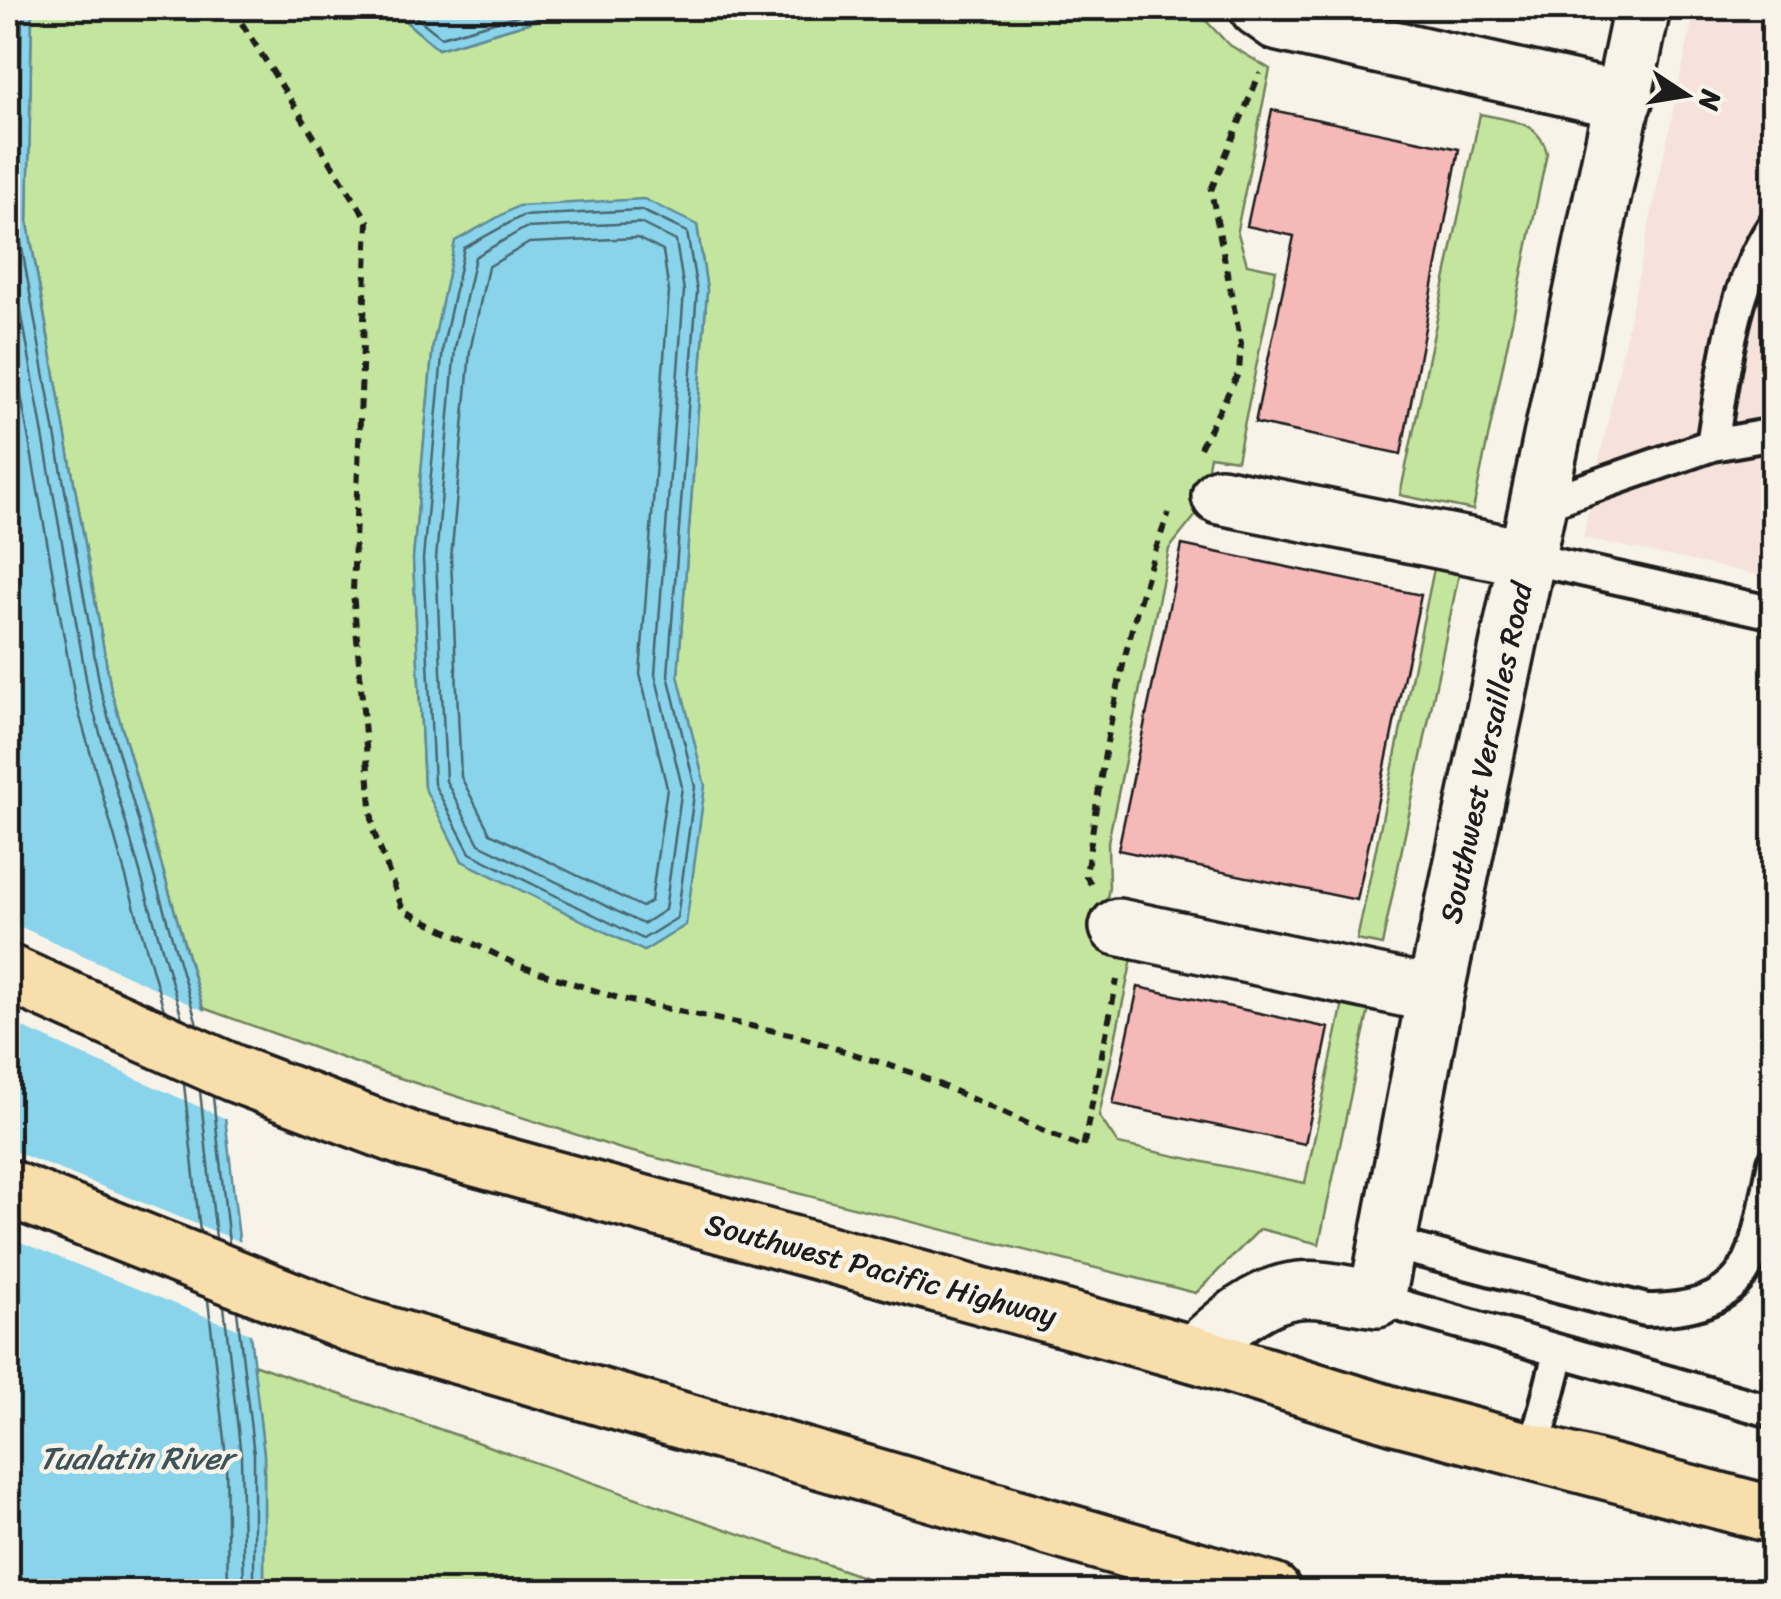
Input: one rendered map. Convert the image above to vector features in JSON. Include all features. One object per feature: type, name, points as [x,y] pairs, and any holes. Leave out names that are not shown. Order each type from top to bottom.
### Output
[{"type":"highway","name":"Southwest Pacific Highway","points":[[8,973],[233,1073],[346,1117],[598,1194],[1194,1354],[1400,1416],[1774,1514]]},
{"type":"highway","points":[[8,1188],[356,1326],[1273,1592]]},
{"type":"street","points":[[1258,8],[1279,24],[1624,101]]},
{"type":"street","name":"Southwest Versailles Road","points":[[1377,1299],[1435,995],[1642,8]]},
{"type":"street","points":[[1220,496],[1528,558]]},
{"type":"street","points":[[1123,929],[1435,995]]},
{"type":"street","points":[[1194,1354],[1242,1313],[1274,1296],[1301,1289],[1377,1299]]},
{"type":"lane","points":[[1712,445],[1730,338],[1762,242],[1774,225]]},
{"type":"lane","points":[[1540,505],[1712,445],[1774,434]]},
{"type":"lane","points":[[1528,558],[1774,612]]},
{"type":"lane","points":[[1389,1243],[1646,1310],[1684,1310],[1714,1299],[1739,1281],[1755,1252],[1774,1162]]},
{"type":"lane","points":[[1377,1299],[1774,1412]]},
{"type":"lane","points":[[1534,1451],[1559,1353]]},
{"type":"path","points":[[232,8],[368,221],[353,591],[371,812],[404,910],[520,966],[621,999],[794,1034],[913,1073],[1083,1148],[1123,929]]},
{"type":"shaded area","points":[[1695,8],[1773,8],[1773,578],[1583,538]]},
{"type":"green space","points":[[32,8],[390,8],[438,49],[579,8],[1194,8],[1228,44],[1270,69],[1237,230],[1247,264],[1276,270],[1237,460],[1210,456],[1200,510],[1169,549],[1108,842],[1109,888],[1099,941],[1134,949],[1099,1116],[1118,1144],[1305,1183],[1345,993],[1371,999],[1319,1244],[1260,1229],[1196,1293],[621,1149],[381,1072],[203,1008],[111,690],[28,223]],"holes":[[[697,225],[707,290],[678,675],[424,786],[413,559],[433,345]]]},
{"type":"green space","points":[[1480,114],[1530,128],[1547,153],[1473,510],[1400,495]]},
{"type":"green space","points":[[1436,559],[1461,564],[1382,945],[1357,940]]},
{"type":"green space","points":[[253,1364],[903,1591],[270,1591],[264,1582],[264,1455]]},
{"type":"water","name":"Tualatin River","points":[[8,8],[32,8],[28,224],[111,690],[219,1065],[264,1455],[264,1582],[270,1591],[8,1592]]},
{"type":"water","points":[[390,8],[579,8],[438,49]]},
{"type":"water","points":[[644,199],[697,225],[707,290],[678,675],[705,786],[686,925],[644,951],[462,861],[424,787],[413,559],[433,345],[455,241],[518,206]]},
{"type":"pier","points":[[8,921],[209,1013],[224,1064],[231,1121],[8,1021]]},
{"type":"pier","points":[[8,1149],[244,1243],[255,1336],[8,1237]]},
{"type":"building","points":[[1272,110],[1459,149],[1401,454],[1255,423],[1294,236],[1247,226]]},
{"type":"building","points":[[1182,545],[1421,595],[1357,900],[1118,850]]},
{"type":"building","points":[[1138,987],[1329,1028],[1305,1144],[1113,1104]]}]
